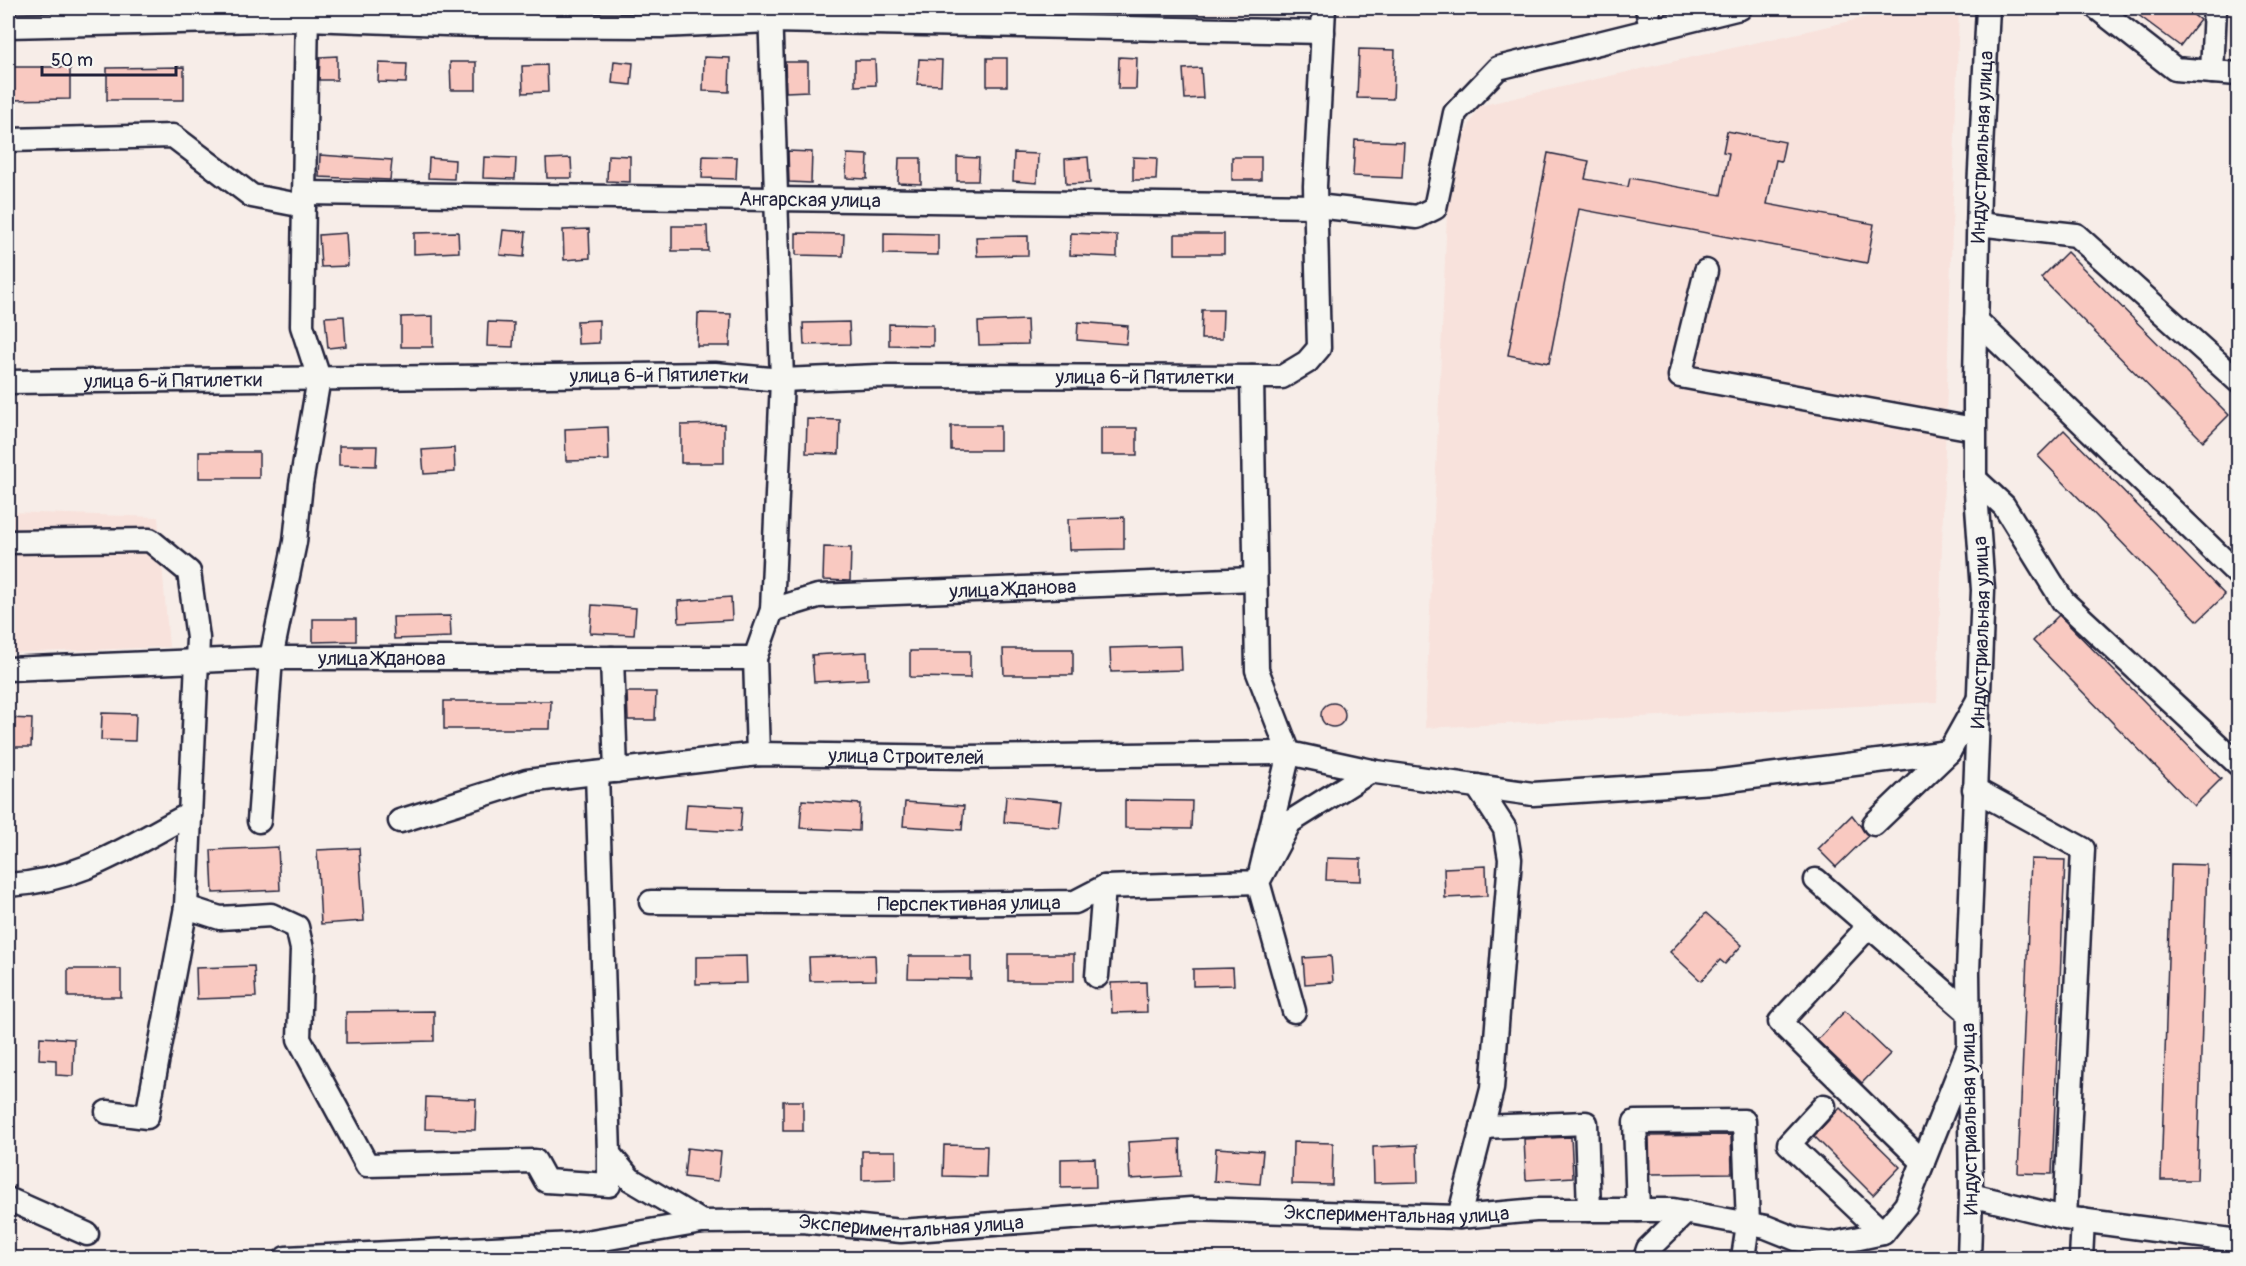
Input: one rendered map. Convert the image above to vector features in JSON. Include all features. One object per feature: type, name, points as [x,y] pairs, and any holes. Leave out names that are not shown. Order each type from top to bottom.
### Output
[{"type":"street","points":[[1316,206],[1324,8]]},
{"type":"street","points":[[1647,8],[1651,30],[1740,8]]},
{"type":"street","name":"Индустриальная улица","points":[[1969,1258],[1971,1196],[1968,1012],[1974,789],[1983,590],[1974,429],[1978,224],[1988,8]]},
{"type":"street","points":[[2097,8],[2175,69],[2238,74]]},
{"type":"street","points":[[2212,72],[2215,8]]},
{"type":"street","points":[[8,26],[307,13],[473,26],[661,26],[770,14],[1323,32]]},
{"type":"street","points":[[259,821],[272,658],[296,542],[301,484],[319,378],[302,326],[307,13]]},
{"type":"street","points":[[758,754],[754,658],[772,610],[782,380],[770,14]]},
{"type":"street","name":"Ангарская улица","points":[[8,140],[173,136],[252,196],[304,199],[776,198],[1316,206],[1417,217],[1435,208],[1455,113],[1498,68],[1651,30]]},
{"type":"street","name":"улица 6-й Пятилетки","points":[[8,382],[715,374],[782,380],[878,376],[1282,377],[1307,362],[1319,348],[1316,206]]},
{"type":"street","points":[[1978,224],[2076,235],[2238,381]]},
{"type":"street","points":[[1706,271],[1680,376],[1974,429]]},
{"type":"street","points":[[1976,320],[2238,574]]},
{"type":"street","points":[[1252,377],[1257,670],[1289,753],[1258,882],[1294,1011]]},
{"type":"street","points":[[1975,479],[2004,506],[2063,601],[2238,764]]},
{"type":"street","points":[[8,542],[150,540],[189,572],[198,638],[186,907],[147,1117],[107,1112]]},
{"type":"street","name":"улица Жданова","points":[[772,610],[818,596],[1255,579]]},
{"type":"street","name":"улица Жданова","points":[[8,669],[272,658],[754,658]]},
{"type":"street","points":[[186,907],[220,918],[271,915],[285,919],[297,927],[302,949],[299,1039],[368,1165],[534,1161],[546,1180],[609,1185],[606,772],[612,658]]},
{"type":"street","points":[[1875,824],[1948,752],[1978,700]]},
{"type":"street","name":"улица Строителей","points":[[400,821],[527,781],[758,754],[966,757],[1289,753],[1371,771],[1533,794],[1713,782],[1948,752]]},
{"type":"street","points":[[1258,882],[1290,822],[1371,771]]},
{"type":"street","points":[[1459,1217],[1492,1089],[1510,859],[1505,829],[1477,786]]},
{"type":"street","points":[[1974,789],[2083,849],[2074,1219],[2081,1258]]},
{"type":"street","points":[[8,885],[39,883],[82,871],[190,814]]},
{"type":"street","points":[[1816,880],[1968,1012]]},
{"type":"street","name":"Перспективная улица","points":[[651,902],[926,904],[1075,902],[1104,887],[1258,882]]},
{"type":"street","points":[[1097,976],[1104,887]]},
{"type":"street","points":[[1869,926],[1780,1022],[1923,1162]]},
{"type":"street","points":[[1824,1106],[1790,1144],[1883,1233],[1906,1205],[1968,1049]]},
{"type":"street","points":[[1638,1210],[1635,1122],[1744,1121],[1748,1224],[1743,1258]]},
{"type":"street","points":[[1482,1127],[1586,1123],[1589,1210]]},
{"type":"street","points":[[609,1154],[630,1179],[702,1222]]},
{"type":"street","points":[[1971,1196],[2074,1219],[2238,1241]]},
{"type":"street","points":[[8,1199],[87,1234]]},
{"type":"street","name":"Экспериментальная улица","points":[[286,1258],[444,1254],[574,1244],[702,1222],[802,1221],[901,1232],[1191,1209],[1459,1217],[1536,1210],[1686,1212],[1766,1227],[1831,1251],[1883,1233]]},
{"type":"street","points":[[1645,1258],[1648,1249],[1686,1212]]},
{"type":"shaded area","points":[[1907,8],[1959,8],[1937,702],[1425,728],[1449,166],[1479,106]]},
{"type":"shaded area","points":[[8,512],[158,517],[169,647],[8,653]]},
{"type":"building","points":[[2129,8],[2184,8],[2200,20],[2180,46]]},
{"type":"building","points":[[1359,49],[1395,50],[1393,99],[1357,98]]},
{"type":"building","points":[[337,56],[337,80],[319,80],[320,57]]},
{"type":"building","points":[[704,57],[730,58],[729,92],[703,91]]},
{"type":"building","points":[[1119,57],[1137,58],[1136,89],[1118,89]]},
{"type":"building","points":[[987,58],[1007,58],[1007,86],[987,86]]},
{"type":"building","points":[[919,59],[942,60],[941,85],[917,84]]},
{"type":"building","points":[[855,60],[875,60],[876,85],[855,86]]},
{"type":"building","points":[[614,61],[633,63],[631,85],[612,83]]},
{"type":"building","points":[[450,62],[476,62],[476,90],[451,90]]},
{"type":"building","points":[[785,62],[808,62],[808,91],[786,92]]},
{"type":"building","points":[[379,63],[407,64],[406,83],[378,82]]},
{"type":"building","points":[[547,65],[548,92],[523,93],[522,66]]},
{"type":"building","points":[[8,67],[70,67],[70,99],[8,100]]},
{"type":"building","points":[[184,67],[184,100],[107,100],[107,68]]},
{"type":"building","points":[[1201,68],[1203,98],[1185,99],[1183,69]]},
{"type":"building","points":[[1727,131],[1785,142],[1781,161],[1776,160],[1767,204],[1874,224],[1867,263],[1579,209],[1549,363],[1508,355],[1548,153],[1589,161],[1585,179],[1628,187],[1630,178],[1721,195],[1729,153],[1723,152]]},
{"type":"building","points":[[1355,140],[1404,142],[1402,178],[1353,176]]},
{"type":"building","points":[[788,151],[812,152],[811,183],[789,182]]},
{"type":"building","points":[[1014,153],[1038,154],[1037,183],[1013,181]]},
{"type":"building","points":[[847,154],[868,155],[867,179],[846,178]]},
{"type":"building","points":[[320,155],[392,160],[390,180],[319,177]]},
{"type":"building","points":[[608,155],[630,156],[630,182],[607,181]]},
{"type":"building","points":[[703,156],[737,157],[736,179],[702,178]]},
{"type":"building","points":[[484,157],[516,158],[515,179],[483,178]]},
{"type":"building","points":[[957,157],[979,158],[978,181],[957,181]]},
{"type":"building","points":[[1088,157],[1090,183],[1066,184],[1065,159]]},
{"type":"building","points":[[1133,157],[1157,158],[1156,180],[1133,180]]},
{"type":"building","points":[[1232,157],[1261,157],[1261,180],[1232,180]]},
{"type":"building","points":[[429,158],[455,160],[454,179],[428,178]]},
{"type":"building","points":[[571,158],[572,178],[547,178],[546,159]]},
{"type":"building","points":[[899,158],[921,158],[921,184],[898,183]]},
{"type":"building","points":[[672,226],[707,226],[708,251],[672,251]]},
{"type":"building","points":[[589,229],[590,258],[564,260],[563,230]]},
{"type":"building","points":[[503,230],[526,232],[524,257],[500,255]]},
{"type":"building","points":[[458,232],[459,252],[414,254],[414,233]]},
{"type":"building","points":[[346,233],[348,266],[321,267],[319,235]]},
{"type":"building","points":[[796,233],[844,234],[843,256],[796,255]]},
{"type":"building","points":[[884,233],[938,234],[938,255],[884,254]]},
{"type":"building","points":[[1071,233],[1117,235],[1117,257],[1070,255]]},
{"type":"building","points":[[1175,234],[1224,234],[1224,254],[1175,254]]},
{"type":"building","points":[[1028,236],[1028,255],[977,256],[976,237]]},
{"type":"building","points":[[2067,252],[2229,415],[2203,441],[2041,278]]},
{"type":"building","points":[[1202,310],[1223,310],[1222,339],[1201,339]]},
{"type":"building","points":[[698,313],[731,314],[730,346],[697,346]]},
{"type":"building","points":[[344,316],[346,346],[328,348],[325,317]]},
{"type":"building","points":[[433,316],[433,347],[401,347],[401,317]]},
{"type":"building","points":[[599,320],[599,343],[578,344],[577,321]]},
{"type":"building","points":[[1027,320],[1028,344],[979,345],[978,322]]},
{"type":"building","points":[[488,322],[514,323],[513,347],[487,346]]},
{"type":"building","points":[[849,322],[850,344],[804,345],[803,323]]},
{"type":"building","points":[[1078,322],[1128,326],[1126,344],[1077,340]]},
{"type":"building","points":[[889,324],[933,325],[933,346],[889,345]]},
{"type":"building","points":[[807,419],[840,420],[839,454],[806,453]]},
{"type":"building","points":[[724,424],[724,463],[681,463],[681,425]]},
{"type":"building","points":[[951,426],[1000,426],[1000,450],[951,450]]},
{"type":"building","points":[[608,427],[609,460],[566,461],[565,429]]},
{"type":"building","points":[[1101,428],[1137,428],[1137,455],[1101,455]]},
{"type":"building","points":[[2064,430],[2225,595],[2198,621],[2038,456]]},
{"type":"building","points":[[339,446],[377,446],[376,466],[339,465]]},
{"type":"building","points":[[454,448],[455,472],[424,474],[422,450]]},
{"type":"building","points":[[199,452],[259,452],[259,478],[199,478]]},
{"type":"building","points":[[1124,517],[1124,549],[1069,550],[1068,519]]},
{"type":"building","points":[[824,547],[851,548],[850,581],[823,580]]},
{"type":"building","points":[[731,597],[732,620],[679,623],[678,601]]},
{"type":"building","points":[[592,605],[636,608],[634,635],[590,633]]},
{"type":"building","points":[[2059,615],[2221,779],[2194,806],[2033,641]]},
{"type":"building","points":[[450,616],[451,637],[394,639],[393,617]]},
{"type":"building","points":[[313,619],[356,619],[356,641],[313,642]]},
{"type":"building","points":[[1181,646],[1182,670],[1111,672],[1110,648]]},
{"type":"building","points":[[1003,649],[1073,649],[1073,675],[1004,675]]},
{"type":"building","points":[[910,651],[970,651],[970,678],[910,677]]},
{"type":"building","points":[[867,652],[868,679],[814,682],[812,655]]},
{"type":"building","points":[[627,692],[656,692],[655,720],[628,720]]},
{"type":"building","points":[[444,701],[551,701],[550,729],[444,729]]},
{"type":"building","points":[[1333,703],[1342,706],[1345,715],[1342,724],[1333,727],[1324,724],[1321,715],[1324,706]]},
{"type":"building","points":[[102,713],[136,714],[135,741],[101,740]]},
{"type":"building","points":[[8,718],[32,719],[31,747],[8,747]]},
{"type":"building","points":[[1006,796],[1062,801],[1059,827],[1004,822]]},
{"type":"building","points":[[802,800],[860,804],[859,831],[800,828]]},
{"type":"building","points":[[1125,800],[1192,801],[1191,829],[1125,828]]},
{"type":"building","points":[[905,802],[964,806],[962,830],[903,826]]},
{"type":"building","points":[[687,804],[742,807],[740,832],[685,829]]},
{"type":"building","points":[[1852,815],[1868,836],[1836,867],[1818,849]]},
{"type":"building","points":[[278,847],[280,890],[213,893],[211,850]]},
{"type":"building","points":[[359,848],[364,921],[321,924],[317,850]]},
{"type":"building","points":[[1327,858],[1361,859],[1361,881],[1326,880]]},
{"type":"building","points":[[2031,859],[2065,860],[2052,1174],[2018,1173]]},
{"type":"building","points":[[2171,864],[2207,865],[2197,1180],[2161,1180]]},
{"type":"building","points":[[1486,866],[1487,896],[1445,898],[1444,868]]},
{"type":"building","points":[[1706,913],[1742,945],[1725,964],[1720,960],[1701,981],[1670,952]]},
{"type":"building","points":[[1008,954],[1074,954],[1074,981],[1008,981]]},
{"type":"building","points":[[875,955],[876,980],[810,981],[809,957]]},
{"type":"building","points":[[746,956],[747,983],[696,984],[696,957]]},
{"type":"building","points":[[909,956],[971,956],[971,979],[908,978]]},
{"type":"building","points":[[1331,956],[1333,982],[1305,984],[1303,958]]},
{"type":"building","points":[[254,966],[256,997],[197,999],[196,968]]},
{"type":"building","points":[[1233,968],[1234,985],[1193,986],[1193,969]]},
{"type":"building","points":[[68,969],[121,969],[121,997],[68,997]]},
{"type":"building","points":[[1146,982],[1147,1012],[1112,1013],[1111,983]]},
{"type":"building","points":[[434,1011],[434,1041],[346,1043],[346,1012]]},
{"type":"building","points":[[1845,1011],[1890,1054],[1862,1083],[1817,1040]]},
{"type":"building","points":[[40,1037],[74,1039],[73,1076],[56,1075],[56,1060],[39,1059]]},
{"type":"building","points":[[426,1097],[476,1099],[475,1130],[425,1129]]},
{"type":"building","points":[[783,1101],[803,1101],[803,1131],[783,1131]]},
{"type":"building","points":[[1840,1108],[1900,1167],[1873,1195],[1814,1136]]},
{"type":"building","points":[[1731,1135],[1732,1173],[1650,1174],[1649,1136]]},
{"type":"building","points":[[1571,1137],[1573,1177],[1526,1180],[1524,1139]]},
{"type":"building","points":[[1180,1139],[1181,1176],[1130,1179],[1128,1142]]},
{"type":"building","points":[[1293,1142],[1333,1143],[1332,1185],[1292,1184]]},
{"type":"building","points":[[944,1145],[987,1146],[986,1177],[943,1176]]},
{"type":"building","points":[[1417,1145],[1418,1182],[1374,1183],[1373,1147]]},
{"type":"building","points":[[687,1148],[721,1152],[718,1181],[684,1177]]},
{"type":"building","points":[[1216,1148],[1263,1151],[1260,1184],[1214,1181]]},
{"type":"building","points":[[862,1151],[896,1151],[896,1179],[862,1180]]},
{"type":"building","points":[[1095,1158],[1096,1187],[1061,1188],[1061,1159]]}]
